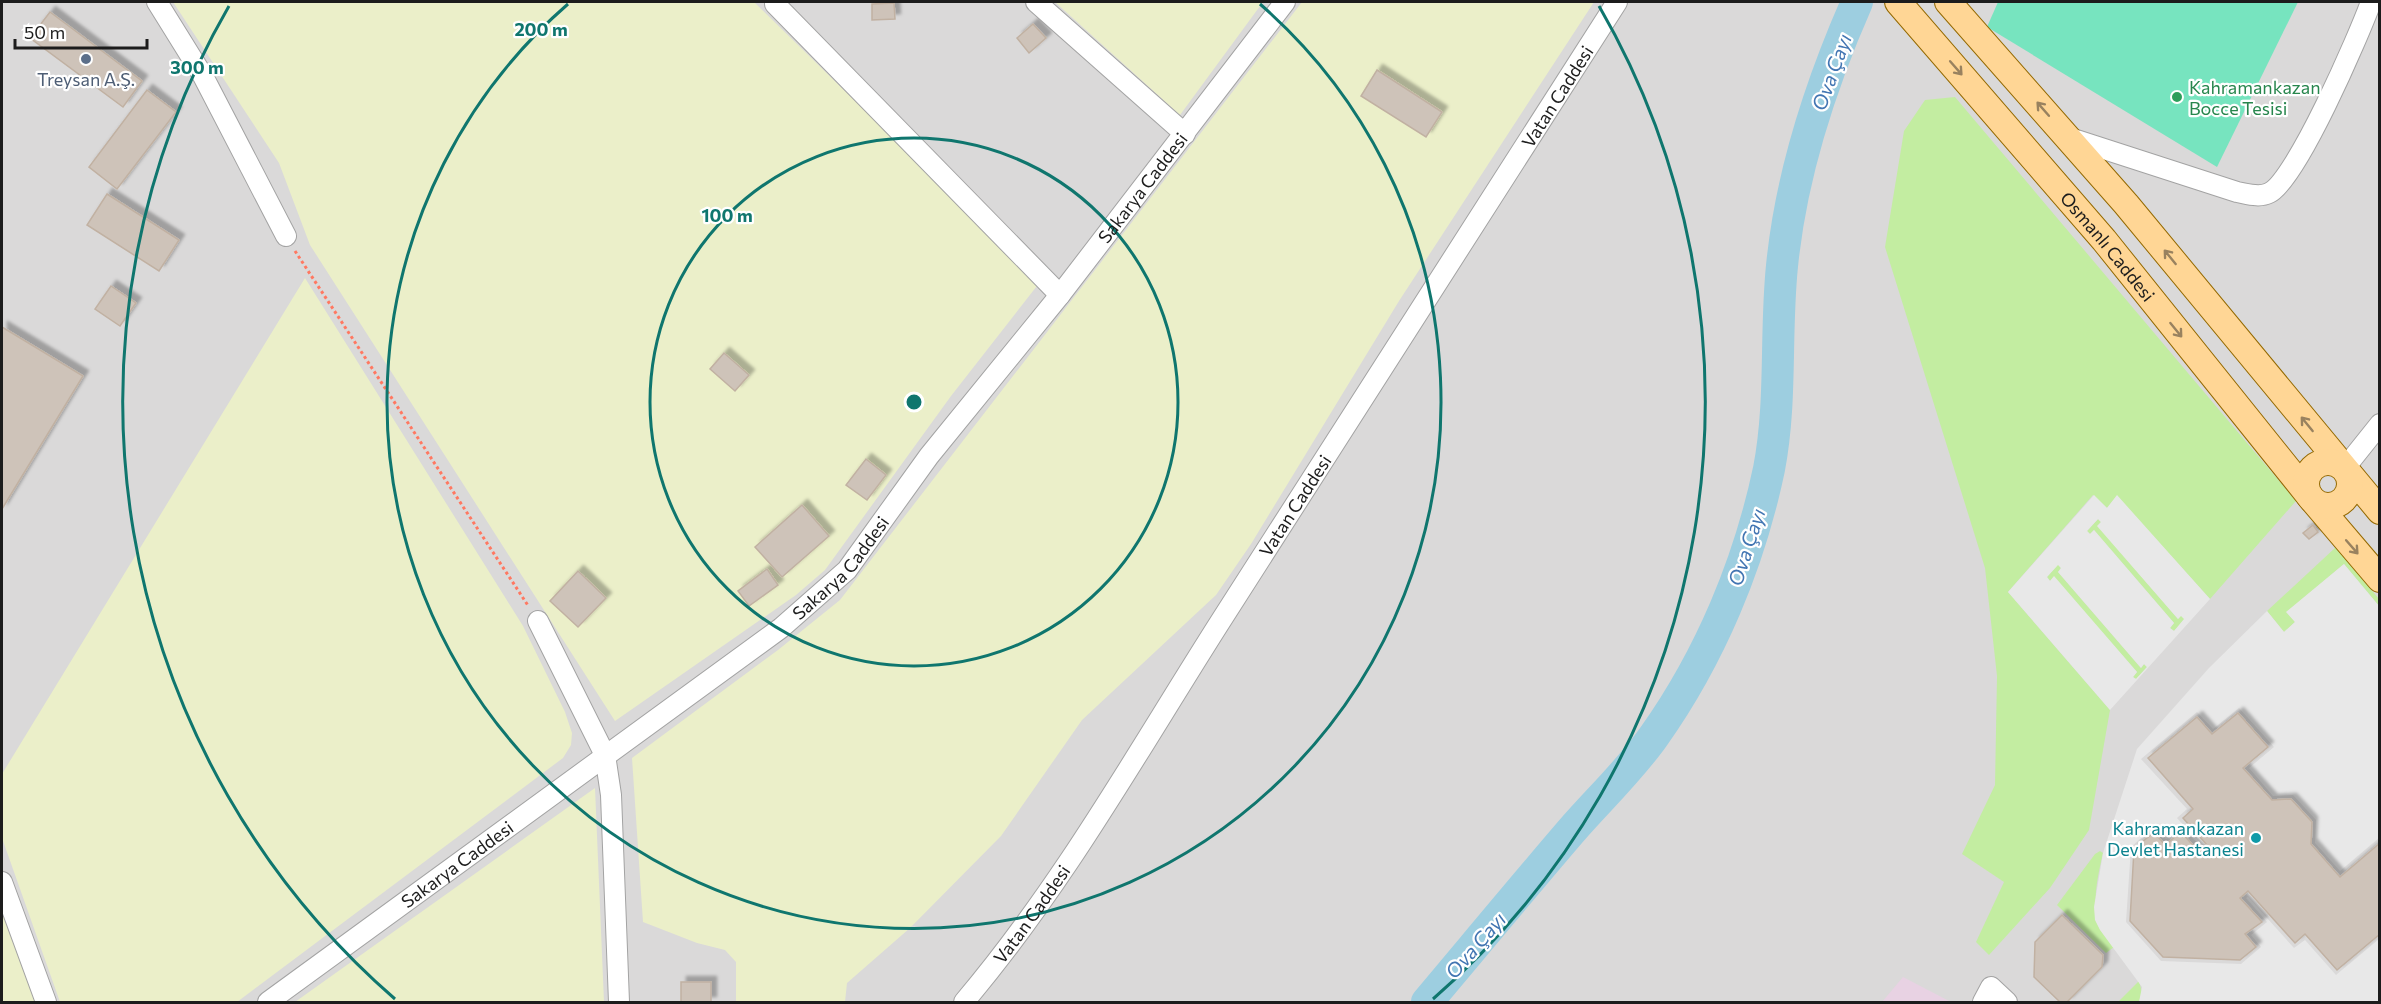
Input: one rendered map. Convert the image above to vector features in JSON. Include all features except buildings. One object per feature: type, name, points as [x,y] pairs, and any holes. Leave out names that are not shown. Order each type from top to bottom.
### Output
[{"type":"main road","name":"Osmanlı Caddesi","points":[[1898,2],[2104,240],[2310,498],[2379,579]]},
{"type":"main road","points":[[1948,2],[2126,204],[2379,511]]},
{"type":"main road","points":[[2310,498],[2306,480],[2314,467],[2328,462],[2344,469]]},
{"type":"street","points":[[157,2],[203,76],[286,236]]},
{"type":"street","points":[[777,2],[775,4],[1060,295]]},
{"type":"street","points":[[1036,2],[1185,134]]},
{"type":"street","name":"Sakarya Caddesi","points":[[268,1002],[781,628],[847,570],[928,456],[1060,295],[1285,2]]},
{"type":"street","name":"Vatan Caddesi","points":[[964,1002],[1022,932],[1075,856],[1209,639],[1617,2]]},
{"type":"street","points":[[2067,137],[2237,192],[2259,196],[2270,193],[2297,161],[2371,2]]},
{"type":"street","points":[[2344,469],[2379,424]]},
{"type":"street","points":[[538,621],[605,755],[611,795],[619,1002]]},
{"type":"street","points":[[2,882],[46,1002]]},
{"type":"street","points":[[1987,995],[2007,1002]]},
{"type":"path","points":[[286,236],[538,621]]},
{"type":"shaded area","points":[[2,2],[2379,2],[2379,1002],[2,1002]]},
{"type":"shaded area","points":[[2094,495],[2107,508],[2117,495],[2210,599],[2110,710],[2008,592]],"holes":[[[2098,519],[2101,522],[2097,526],[2178,619],[2181,616],[2184,619],[2174,631],[2170,628],[2174,623],[2094,530],[2090,534],[2087,531]],[[2058,565],[2061,568],[2058,572],[2141,668],[2144,664],[2147,667],[2136,679],[2133,677],[2137,672],[2054,576],[2050,581],[2047,577]]]},
{"type":"shaded area","points":[[2344,564],[2379,606],[2379,838],[2340,871],[2315,843],[2316,820],[2293,795],[2273,796],[2249,768],[2274,747],[2239,708],[2213,729],[2197,712],[2141,759],[2187,809],[2177,818],[2202,845],[2200,846],[2182,827],[2166,839],[2154,827],[2131,847],[2126,922],[2161,961],[2241,964],[2261,947],[2251,935],[2267,922],[2246,898],[2248,897],[2294,948],[2305,940],[2336,975],[2379,939],[2379,1002],[2139,1002],[2142,987],[2100,930],[2095,920],[2094,907],[2103,853],[2137,749],[2209,668],[2267,611],[2284,632],[2295,622],[2286,612]]},
{"type":"shaded area","points":[[1903,977],[1951,1002],[1882,1002]]},
{"type":"green space","points":[[173,2],[754,2],[1040,282],[951,396],[825,570],[796,595],[615,721],[310,245],[279,163]]},
{"type":"green space","points":[[1055,2],[1263,2],[1180,115]]},
{"type":"green space","points":[[1302,2],[1594,2],[1399,301],[1251,544],[1216,595],[1082,720],[1001,836],[910,928],[847,983],[845,1002],[736,1002],[736,962],[725,950],[697,943],[643,922],[632,758],[778,650],[840,600]]},
{"type":"green space","name":"Kahramankazan Bocce Tesisi","points":[[1998,2],[2298,2],[2217,167],[1987,27]]},
{"type":"green space","points":[[1955,97],[2296,501],[2210,599],[2117,496],[2107,508],[2093,495],[2008,592],[2110,710],[2089,830],[2050,888],[1989,955],[1976,942],[2004,882],[1962,854],[1995,785],[1997,676],[1985,568],[1885,247],[1904,131],[1925,100]]},
{"type":"green space","points":[[305,278],[523,626],[565,712],[572,733],[571,745],[563,758],[237,1002],[60,1002],[2,838],[2,774]]},
{"type":"green space","points":[[2098,519],[2101,522],[2098,526],[2178,619],[2181,615],[2185,619],[2174,631],[2170,628],[2174,623],[2094,530],[2090,534],[2087,531]]},
{"type":"green space","points":[[2336,547],[2379,599],[2379,606],[2344,564],[2287,612],[2295,622],[2284,632],[2267,611]]},
{"type":"green space","points":[[2058,564],[2061,568],[2058,572],[2141,668],[2144,664],[2147,667],[2136,679],[2133,677],[2137,672],[2054,577],[2050,581],[2047,577]]},
{"type":"green space","points":[[595,788],[604,1002],[295,1002]]},
{"type":"green space","points":[[2100,851],[2103,853],[2096,891],[2097,914],[2100,925],[2114,947],[2106,953],[2057,905],[2095,854]]},
{"type":"green space","points":[[2,908],[38,1002],[2,1002]]},
{"type":"green space","points":[[2139,981],[2142,992],[2139,1002],[2118,1002]]},
{"type":"waterway","name":"Ova Çayı","points":[[1427,1002],[1572,830],[1645,749],[1693,674],[1725,608],[1750,540],[1769,469],[1776,418],[1782,266],[1792,198],[1819,98],[1857,2]]},
{"type":"place","name":"Treysan A.Ş.","points":[[86,59]]},
{"type":"place","name":"Kahramankazan Bocce Tesisi","points":[[2177,97]]},
{"type":"place","name":"Kahramankazan Devlet Hastanesi","points":[[2256,838]]}]
